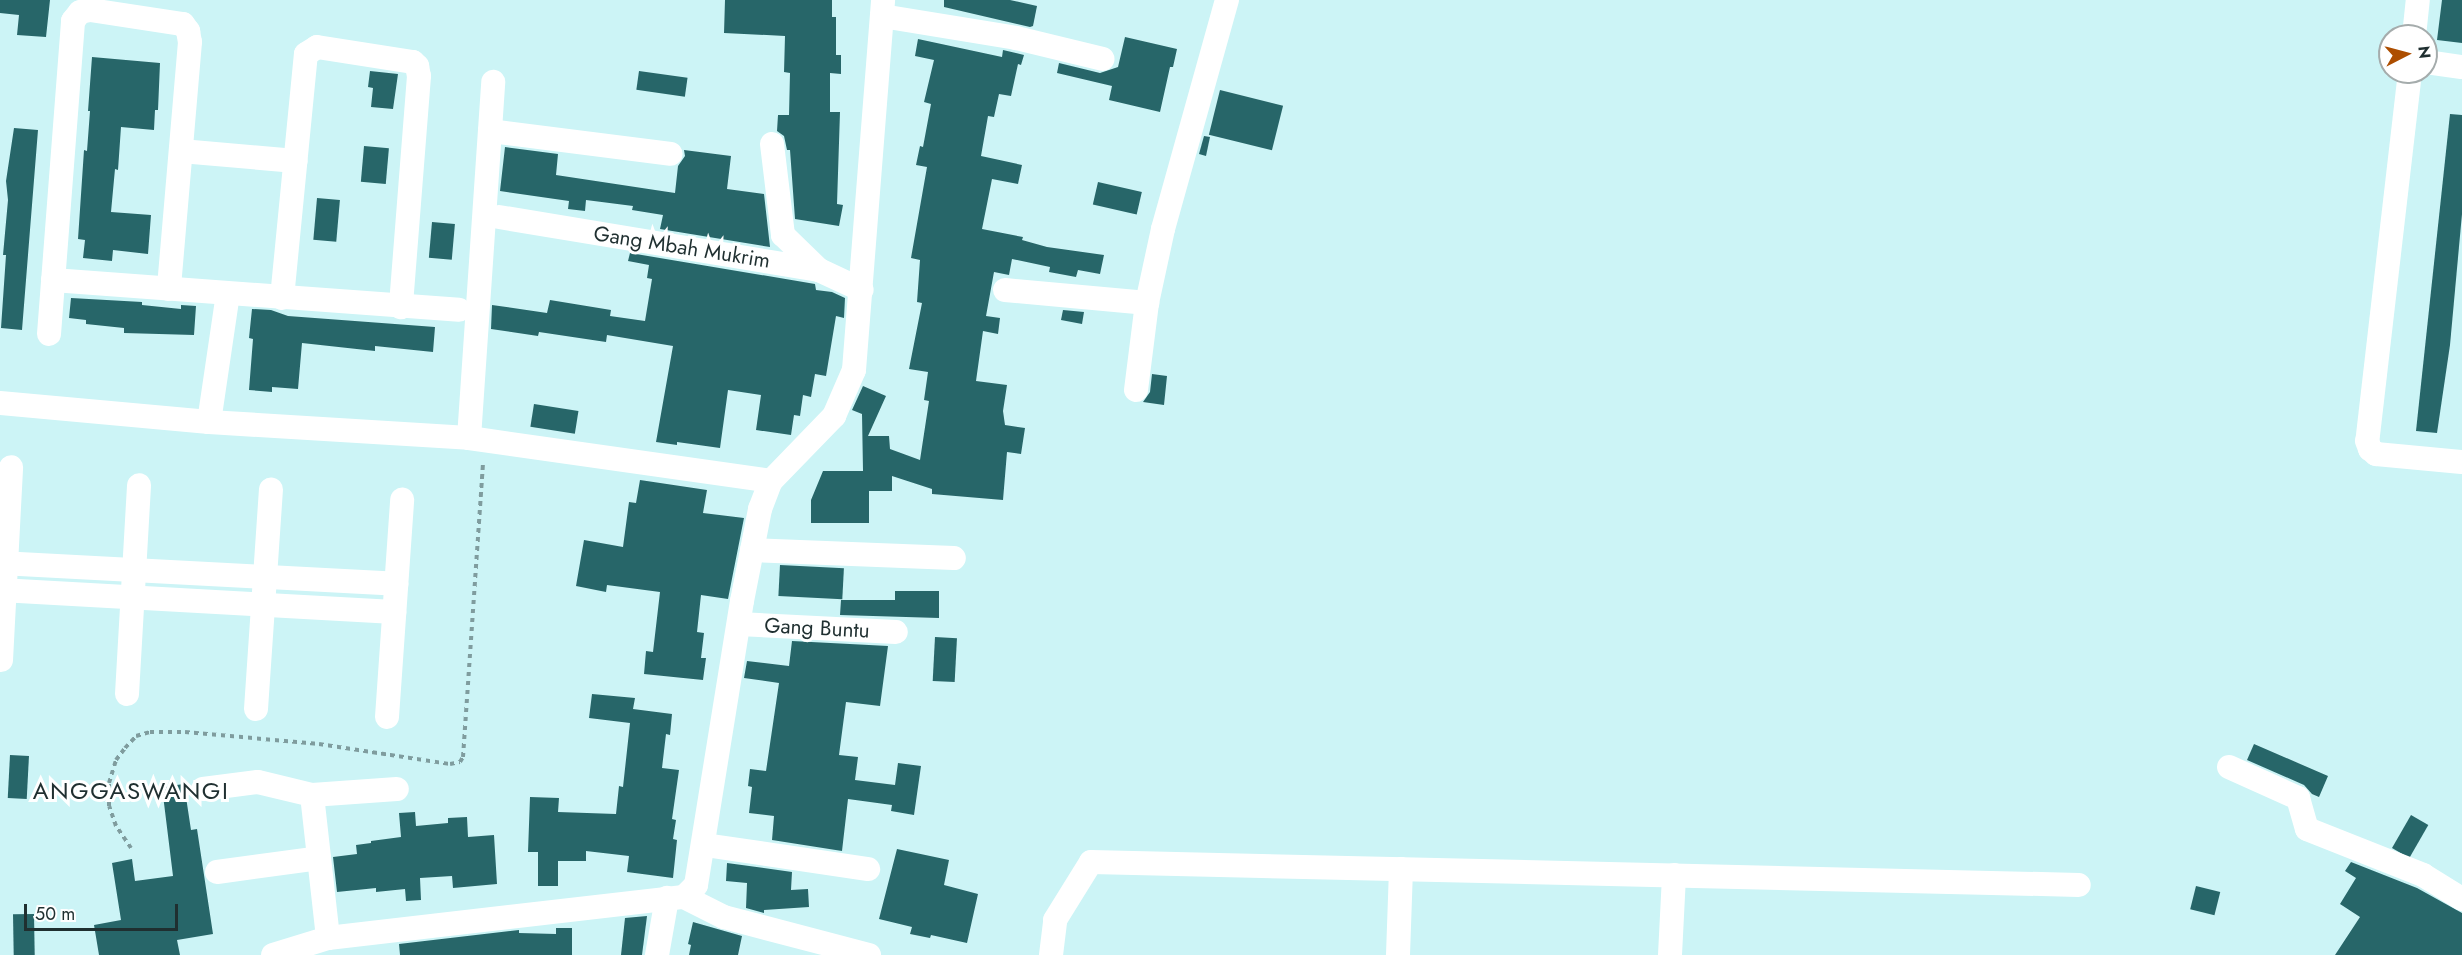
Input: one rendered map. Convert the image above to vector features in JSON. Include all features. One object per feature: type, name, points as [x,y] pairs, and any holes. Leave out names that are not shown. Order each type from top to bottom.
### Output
[{"type":"street","points":[[1136,390],[1147,303],[1163,229],[1227,0]]},
{"type":"street","points":[[2415,24],[2418,0]]},
{"type":"street","points":[[273,955],[328,938],[675,897],[692,892],[699,879],[739,624],[752,550],[766,493],[834,416],[854,370],[883,8],[1103,59]]},
{"type":"street","points":[[49,334],[73,21],[80,12],[90,10],[183,24],[188,31],[190,42],[169,289]]},
{"type":"street","points":[[282,298],[306,54],[317,47],[413,62],[417,66],[419,76],[401,307]]},
{"type":"street","points":[[2438,64],[2462,67]]},
{"type":"street","points":[[477,439],[493,82]]},
{"type":"street","points":[[2409,84],[2367,441],[2370,449],[2376,454],[2462,462]]},
{"type":"street","points":[[490,131],[671,154]]},
{"type":"street","points":[[772,144],[783,235],[819,270]]},
{"type":"street","points":[[181,151],[296,161]]},
{"type":"street","name":"Gang Mbah Mukrim","points":[[499,217],[819,270],[862,290]]},
{"type":"street","points":[[53,280],[459,310]]},
{"type":"street","points":[[1005,290],[1147,303]]},
{"type":"street","points":[[209,422],[228,294]]},
{"type":"street","points":[[0,404],[209,422],[477,439],[766,493]]},
{"type":"street","points":[[1,660],[3,563],[10,467]]},
{"type":"street","points":[[127,694],[139,485]]},
{"type":"street","points":[[256,709],[271,490]]},
{"type":"street","points":[[387,717],[402,500]]},
{"type":"street","points":[[752,550],[954,558]]},
{"type":"street","points":[[3,563],[396,584]]},
{"type":"street","points":[[2,590],[394,612]]},
{"type":"street","name":"Gang Buntu","points":[[739,624],[896,632]]},
{"type":"street","points":[[2229,767],[2298,798],[2307,829],[2423,875],[2462,899]]},
{"type":"street","points":[[203,789],[258,782],[312,795],[397,789]]},
{"type":"street","points":[[312,795],[328,938]]},
{"type":"street","points":[[705,845],[868,869]]},
{"type":"street","points":[[217,872],[319,858]]},
{"type":"street","points":[[1051,955],[1055,920],[1091,862],[2079,885]]},
{"type":"street","points":[[1398,955],[1401,869]]},
{"type":"street","points":[[1670,955],[1674,875]]},
{"type":"street","points":[[657,955],[675,897]]},
{"type":"street","points":[[675,897],[724,917],[869,955]]},
{"type":"path","points":[[131,848],[116,826],[109,806],[109,783],[116,760],[125,748],[136,736],[150,732],[185,732],[319,744],[450,764],[460,762],[463,757],[477,439]]},
{"type":"building","points":[[0,0],[50,0],[46,37],[17,35],[19,15],[0,13]]},
{"type":"building","points":[[725,0],[832,0],[832,17],[836,17],[836,55],[841,55],[841,74],[830,73],[830,112],[840,112],[837,204],[843,205],[839,226],[795,219],[790,150],[787,150],[784,136],[777,131],[778,115],[789,115],[790,73],[784,72],[785,36],[724,33]]},
{"type":"building","points":[[944,0],[1010,0],[1037,6],[1033,26],[1030,27],[944,7]]},
{"type":"building","points":[[2442,0],[2462,0],[2462,43],[2438,40]]},
{"type":"building","points":[[1125,37],[1177,49],[1173,67],[1170,67],[1160,112],[1109,100],[1112,86],[1057,73],[1059,63],[1100,73],[1118,67]]},
{"type":"building","points":[[918,39],[1002,57],[1003,50],[1024,55],[1021,65],[1018,64],[1011,96],[999,94],[994,117],[988,116],[981,156],[1022,165],[1018,184],[992,179],[982,229],[1023,237],[1022,240],[1047,247],[1104,255],[1100,274],[1078,270],[1076,277],[1049,272],[1050,267],[1012,259],[1009,275],[994,272],[986,316],[1000,318],[998,334],[983,331],[976,381],[1007,385],[1003,411],[1005,425],[1025,428],[1021,454],[1007,452],[1003,500],[932,494],[932,489],[892,476],[892,491],[869,491],[869,523],[811,523],[811,500],[823,471],[863,471],[862,414],[852,410],[863,386],[886,396],[868,436],[889,436],[890,449],[920,460],[929,401],[924,400],[928,372],[909,369],[922,303],[917,302],[920,260],[911,258],[927,167],[916,165],[920,146],[923,147],[931,104],[924,102],[934,60],[915,56]]},
{"type":"building","points":[[92,57],[160,63],[158,110],[155,110],[154,130],[121,127],[118,170],[115,169],[111,212],[151,215],[148,254],[113,250],[112,261],[83,258],[85,240],[78,239],[84,150],[87,151]]},
{"type":"building","points":[[370,71],[398,74],[393,109],[371,107],[373,88],[368,87]]},
{"type":"building","points":[[639,71],[688,78],[685,97],[636,90]]},
{"type":"building","points":[[1220,90],[1283,106],[1272,150],[1209,135]]},
{"type":"building","points":[[2450,114],[2462,115],[2462,214],[2450,345],[2437,433],[2416,431]]},
{"type":"building","points":[[14,128],[38,130],[22,330],[1,328],[6,255],[3,255],[8,200],[6,181]]},
{"type":"building","points":[[1204,136],[1210,137],[1206,156],[1199,154]]},
{"type":"building","points":[[364,146],[389,148],[386,184],[361,182]]},
{"type":"building","points":[[505,147],[558,154],[556,175],[675,193],[678,166],[685,156],[684,150],[731,156],[727,189],[764,194],[770,247],[660,229],[663,215],[632,210],[633,206],[586,200],[585,211],[568,209],[569,201],[500,191]]},
{"type":"building","points":[[1098,182],[1142,192],[1137,215],[1093,204]]},
{"type":"building","points":[[317,198],[340,200],[336,242],[313,240]]},
{"type":"building","points":[[432,222],[455,224],[452,260],[429,258]]},
{"type":"building","points":[[630,253],[815,284],[816,290],[832,292],[845,298],[844,318],[836,316],[826,376],[815,374],[811,397],[803,395],[800,416],[794,415],[791,435],[756,430],[761,395],[728,390],[720,448],[677,442],[677,445],[656,442],[673,346],[607,335],[606,342],[539,332],[538,336],[491,329],[492,305],[547,313],[550,300],[611,310],[610,316],[645,321],[652,279],[647,278],[649,265],[628,261]]},
{"type":"building","points":[[71,298],[142,302],[142,305],[181,309],[181,305],[196,306],[194,335],[124,333],[124,328],[86,324],[86,320],[69,318]]},
{"type":"building","points":[[252,309],[271,310],[288,316],[435,327],[433,352],[375,346],[375,351],[302,343],[298,389],[272,387],[272,392],[249,390],[253,339],[249,338]]},
{"type":"building","points":[[1063,310],[1084,312],[1082,324],[1061,320]]},
{"type":"building","points":[[1152,374],[1167,376],[1164,405],[1143,402],[1150,392]]},
{"type":"building","points":[[534,404],[578,411],[575,434],[530,427]]},
{"type":"building","points":[[640,480],[707,490],[703,513],[744,518],[728,599],[701,595],[697,632],[704,633],[701,658],[706,658],[703,680],[644,674],[646,651],[653,652],[660,592],[607,585],[606,592],[576,586],[584,540],[623,547],[629,502],[636,503]]},
{"type":"building","points":[[780,565],[844,568],[842,599],[778,596]]},
{"type":"building","points":[[895,591],[939,591],[939,618],[840,615],[841,600],[895,600]]},
{"type":"building","points":[[935,637],[957,638],[955,682],[933,681]]},
{"type":"building","points":[[792,641],[888,646],[880,706],[846,702],[839,755],[858,757],[855,780],[895,785],[898,763],[921,766],[914,815],[891,811],[892,805],[848,799],[842,851],[772,840],[774,816],[749,813],[752,787],[748,786],[750,769],[766,771],[779,683],[744,678],[747,661],[789,666]]},
{"type":"building","points":[[592,694],[635,698],[633,709],[672,714],[670,735],[666,734],[662,768],[679,770],[672,819],[676,820],[673,839],[677,840],[673,878],[627,872],[629,856],[586,851],[586,861],[558,861],[558,886],[538,886],[538,852],[528,852],[530,797],[559,798],[558,812],[616,814],[619,786],[623,787],[630,723],[589,718]]},
{"type":"building","points":[[2254,744],[2328,776],[2319,797],[2312,794],[2304,785],[2247,760]]},
{"type":"building","points":[[10,755],[29,756],[27,799],[8,798]]},
{"type":"building","points":[[184,784],[191,830],[197,829],[213,934],[177,940],[180,955],[99,955],[94,925],[121,920],[112,863],[132,859],[135,881],[173,876],[162,787]]},
{"type":"building","points":[[415,812],[416,826],[448,823],[448,818],[467,817],[468,837],[494,835],[497,884],[453,888],[452,876],[420,878],[421,900],[406,901],[405,889],[376,892],[376,888],[337,892],[333,857],[357,854],[356,845],[401,837],[399,813]]},
{"type":"building","points":[[2411,815],[2428,825],[2409,858],[2392,848]]},
{"type":"building","points":[[897,849],[949,860],[944,885],[978,894],[967,943],[931,935],[930,938],[910,934],[912,927],[879,919]]},
{"type":"building","points":[[2351,862],[2417,888],[2462,913],[2462,955],[2335,955],[2360,917],[2340,904],[2356,878],[2345,871]]},
{"type":"building","points":[[727,863],[792,872],[791,890],[808,889],[809,907],[764,910],[764,913],[746,908],[747,883],[726,881]]},
{"type":"building","points":[[2196,886],[2220,892],[2214,915],[2190,909]]},
{"type":"building","points":[[13,914],[34,914],[35,955],[14,955]]},
{"type":"building","points":[[647,916],[642,955],[621,955],[625,918]]},
{"type":"building","points":[[693,922],[742,936],[738,955],[689,955],[691,945],[688,944]]},
{"type":"building","points":[[556,928],[572,928],[572,955],[400,955],[399,944],[519,930],[519,933],[556,934]]},
{"type":"district","name":"ANGGASWANGI","points":[[131,791]]}]
